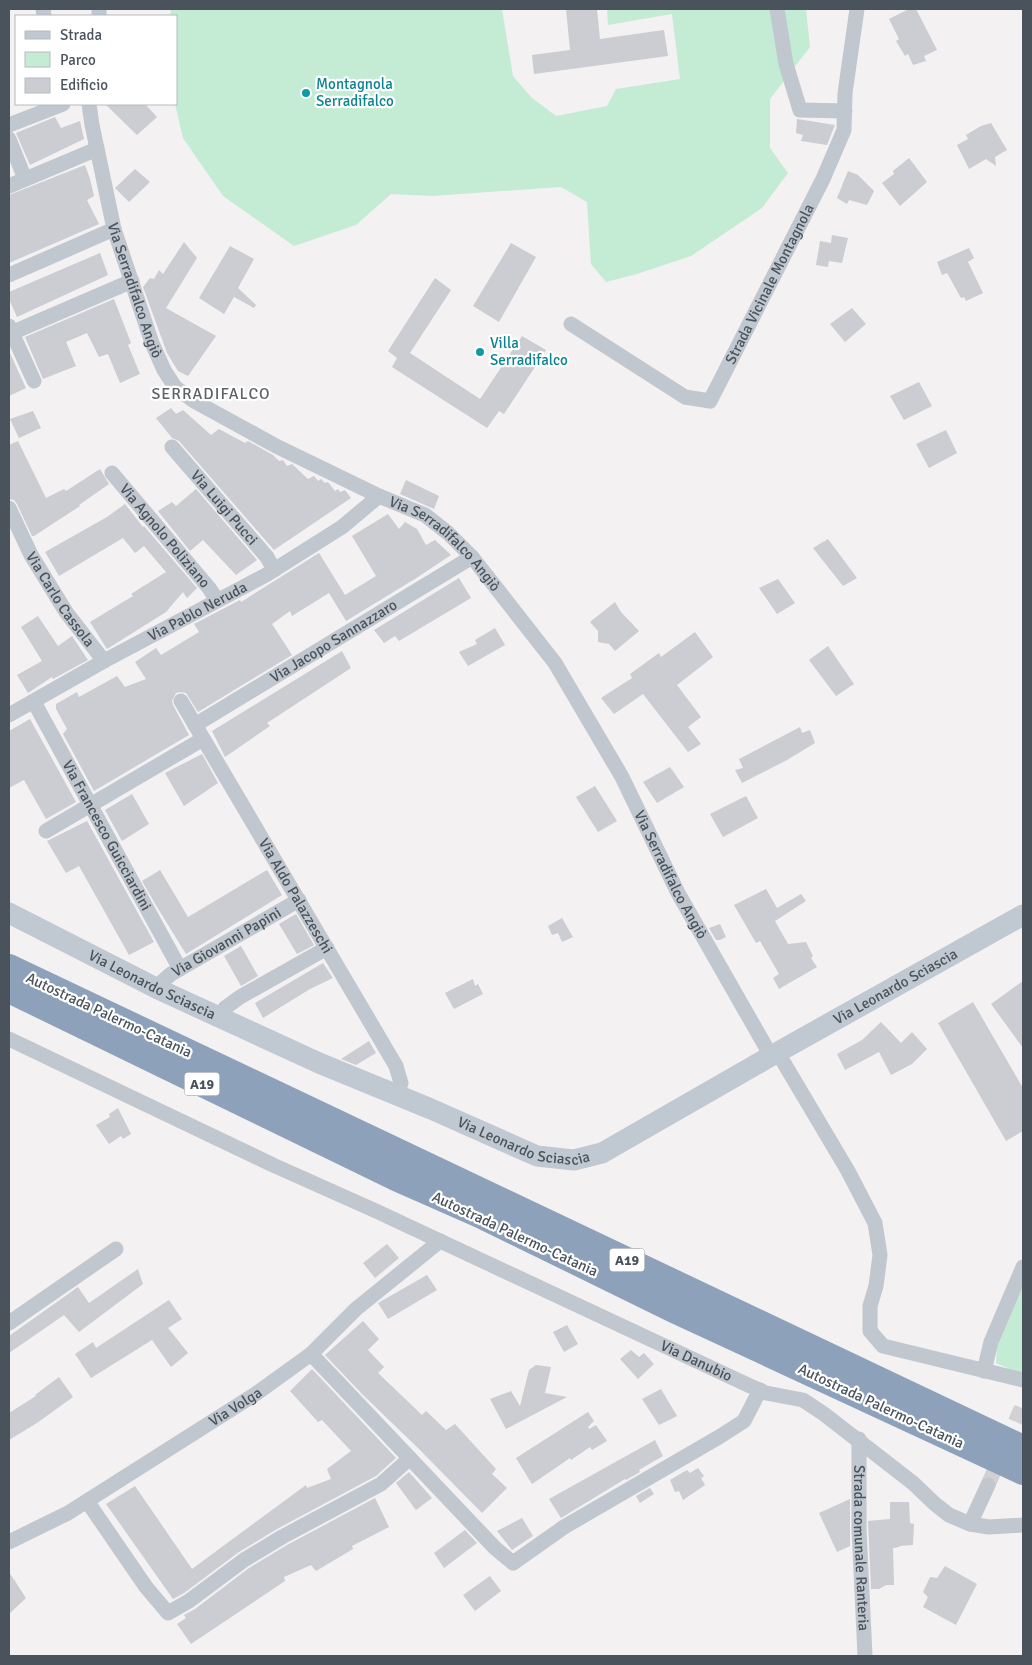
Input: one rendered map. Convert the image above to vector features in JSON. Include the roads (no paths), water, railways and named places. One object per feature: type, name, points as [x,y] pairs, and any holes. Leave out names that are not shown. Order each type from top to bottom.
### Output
[{"type":"highway","points":[[9,951],[166,1029],[222,1068]]},
{"type":"highway","name":"Autostrada Palermo-Catania","points":[[9,967],[1023,1448]]},
{"type":"highway","name":"Autostrada Palermo-Catania","points":[[9,990],[396,1178],[480,1215],[674,1310],[1023,1472]]},
{"type":"highway","points":[[9,1001],[254,1118],[352,1157]]},
{"type":"street","points":[[777,9],[786,64],[800,110],[844,111]]},
{"type":"street","name":"Strada Vicinale Montagnola","points":[[571,324],[685,397],[710,401],[823,179],[844,130],[845,93],[857,9]]},
{"type":"street","points":[[9,125],[60,105]]},
{"type":"street","name":"Via Serradifalco Angiò","points":[[89,105],[114,229],[152,343],[164,370],[175,387],[194,401],[276,446],[379,496],[425,515],[448,533],[472,557],[554,663],[622,777],[678,893],[774,1054],[848,1172],[875,1223],[880,1255],[876,1286],[870,1306],[870,1331],[883,1346],[1023,1380]]},
{"type":"street","points":[[9,139],[25,179]]},
{"type":"street","points":[[9,186],[97,149]]},
{"type":"street","points":[[9,275],[114,229]]},
{"type":"street","points":[[34,381],[10,331],[132,281]]},
{"type":"street","name":"Via Luigi Pucci","points":[[172,447],[267,557],[274,570]]},
{"type":"street","name":"Via Agnolo Poliziano","points":[[112,472],[216,600]]},
{"type":"street","name":"Via Pablo Neruda","points":[[9,715],[104,661],[274,570],[342,527],[379,496]]},
{"type":"street","name":"Via Carlo Cassola","points":[[9,508],[31,555],[66,612],[104,661]]},
{"type":"street","name":"Via Jacopo Sannazzaro","points":[[195,725],[472,557]]},
{"type":"street","name":"Via Aldo Palazzeschi","points":[[180,701],[300,900],[396,1066],[401,1083],[397,1095]]},
{"type":"street","name":"Via Francesco Guicciardini","points":[[34,702],[180,969]]},
{"type":"street","points":[[46,831],[204,738]]},
{"type":"street","name":"Via Giovanni Papini","points":[[158,988],[163,981],[180,969],[300,900]]},
{"type":"street","name":"Via Leonardo Sciascia","points":[[9,913],[158,988],[319,1063],[537,1156],[574,1160],[602,1153],[774,1054],[1023,916]]},
{"type":"street","points":[[220,1016],[225,1008],[240,997],[327,948]]},
{"type":"street","name":"Via Danubio","points":[[9,1039],[274,1165],[766,1393],[803,1400],[859,1439],[949,1515],[970,1524],[989,1527],[1023,1525]]},
{"type":"street","name":"Via Volga","points":[[9,1542],[68,1513],[257,1393],[312,1354],[356,1309],[410,1268],[440,1241]]},
{"type":"street","points":[[9,1323],[116,1249]]},
{"type":"street","points":[[984,1371],[991,1342],[1023,1267]]},
{"type":"street","points":[[312,1354],[409,1459],[495,1548],[513,1563],[564,1527],[719,1437],[744,1420],[760,1390]]},
{"type":"street","name":"Strada comunale Ranteria","points":[[859,1439],[865,1656]]},
{"type":"street","points":[[87,1501],[146,1587],[168,1613],[189,1601],[244,1560],[282,1537],[381,1484],[409,1459]]},
{"type":"street","points":[[970,1524],[988,1486]]},
{"type":"tunnel","points":[[988,1485],[1023,1404]]},
{"type":"place","name":"Montagnola Serradifalco","points":[[306,93]]},
{"type":"place","name":"Villa Serradifalco","points":[[480,352]]},
{"type":"district","name":"SERRADIFALCO","points":[[211,393]]}]
